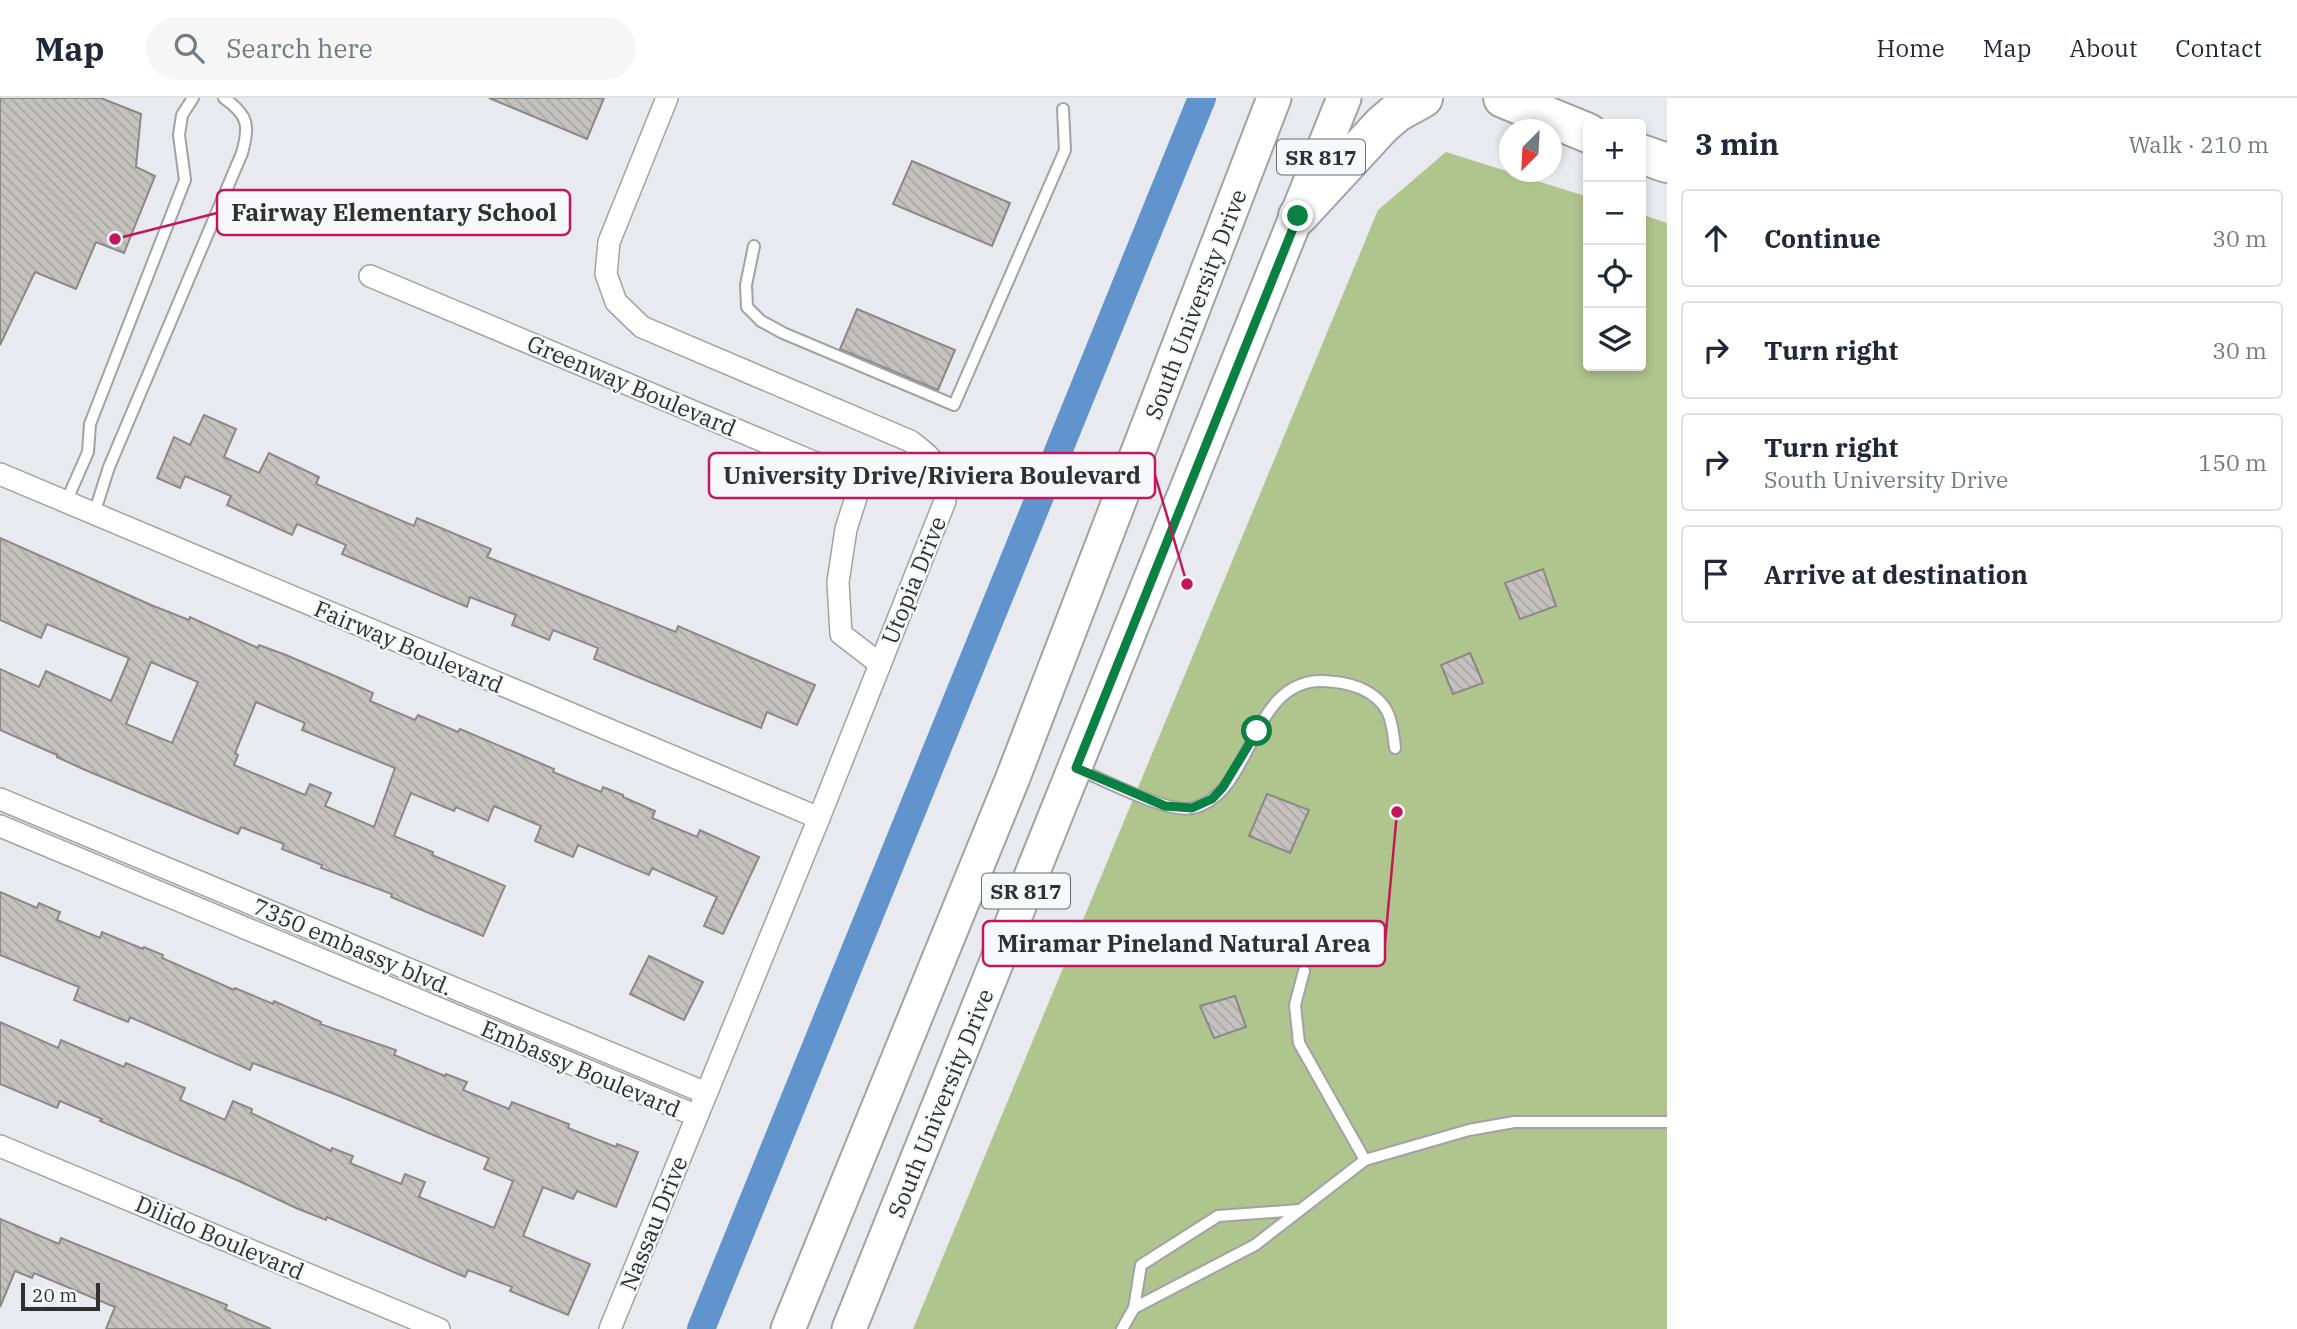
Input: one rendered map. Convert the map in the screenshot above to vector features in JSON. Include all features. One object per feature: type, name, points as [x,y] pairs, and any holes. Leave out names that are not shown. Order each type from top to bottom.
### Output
[{"type":"highway","points":[[1298,216],[1382,125],[1396,113],[1423,98]]},
{"type":"highway","points":[[1503,98],[1583,131]]},
{"type":"highway","points":[[1646,156],[1667,163]]},
{"type":"main road","name":"South University Drive","points":[[788,1329],[1012,780],[1274,98]]},
{"type":"main road","name":"South University Drive","points":[[849,1329],[1344,98]]},
{"type":"street","name":"Utopia Drive","points":[[667,98],[609,242],[606,274],[616,302],[642,327],[910,441],[932,457],[943,479],[944,501],[697,1116]]},
{"type":"street","name":"Greenway Boulevard","points":[[370,276],[861,481],[846,528],[838,582],[841,634],[880,664]]},
{"type":"street","name":"Fairway Boulevard","points":[[0,474],[818,818]]},
{"type":"street","name":"7350 embassy blvd.","points":[[0,799],[706,1093]]},
{"type":"street","name":"Embassy Boulevard","points":[[0,826],[697,1116]]},
{"type":"street","name":"Nassau Drive","points":[[610,1329],[697,1116]]},
{"type":"street","name":"Dilido Boulevard","points":[[0,1146],[439,1329]]},
{"type":"lane","points":[[66,502],[88,452],[90,424],[185,180],[179,135],[182,115],[193,98]]},
{"type":"lane","points":[[94,514],[109,467],[242,153],[247,136],[246,120],[225,98]]},
{"type":"lane","points":[[754,246],[746,285],[747,307],[761,321],[954,405],[1065,150],[1063,109]]},
{"type":"lane","points":[[1076,768],[1165,806],[1192,808],[1212,799],[1223,787],[1271,708],[1286,691],[1312,681],[1346,682],[1372,694],[1387,707],[1394,731],[1395,748]]},
{"type":"lane","points":[[1304,971],[1296,1005],[1299,1043],[1365,1160]]},
{"type":"lane","points":[[1134,1308],[1255,1245],[1365,1160],[1469,1130],[1514,1122],[1667,1122]]},
{"type":"lane","points":[[1122,1329],[1134,1308],[1141,1265],[1218,1216],[1299,1210]]},
{"type":"green space","points":[[1446,152],[1499,169],[1499,182],[1541,182],[1583,195],[1583,371],[1646,371],[1646,216],[1667,223],[1667,1329],[913,1329],[1378,210]]},
{"type":"building","points":[[0,98],[101,98],[141,114],[136,167],[155,176],[124,253],[96,242],[76,289],[35,272],[0,345]]},
{"type":"building","points":[[489,98],[604,98],[587,139]]},
{"type":"building","points":[[912,161],[1010,203],[992,246],[893,204]]},
{"type":"building","points":[[857,309],[955,350],[938,390],[840,349]]},
{"type":"building","points":[[204,415],[236,429],[224,457],[259,473],[269,453],[319,477],[316,484],[414,526],[417,518],[491,549],[487,557],[676,632],[678,626],[815,685],[797,725],[767,712],[761,728],[594,659],[598,648],[553,630],[549,640],[512,625],[516,615],[470,597],[467,607],[342,554],[346,545],[297,524],[292,535],[227,505],[231,496],[185,476],[180,488],[157,478],[174,437],[190,445]]},
{"type":"building","points":[[0,538],[151,605],[189,620],[190,617],[258,648],[259,645],[286,655],[344,680],[373,693],[370,701],[415,720],[418,715],[458,732],[460,729],[601,792],[603,787],[623,795],[655,811],[652,818],[697,837],[700,830],[759,857],[723,934],[704,926],[717,897],[652,868],[649,875],[578,845],[573,857],[535,841],[541,826],[494,806],[488,821],[456,807],[454,811],[411,793],[394,836],[505,886],[483,936],[391,897],[392,894],[321,868],[322,865],[282,849],[284,844],[241,827],[238,834],[83,769],[0,730],[0,669],[39,687],[46,671],[111,701],[129,658],[47,624],[41,638],[0,620]],"holes":[[[151,662],[198,682],[172,743],[126,724]],[[256,702],[305,723],[302,730],[395,768],[374,827],[325,806],[331,793],[310,784],[305,795],[234,765],[238,755],[235,753]]]},
{"type":"building","points":[[1543,569],[1556,606],[1520,619],[1505,583]]},
{"type":"building","points":[[1470,653],[1483,683],[1453,694],[1441,665]]},
{"type":"building","points":[[1267,794],[1309,810],[1290,853],[1249,836]]},
{"type":"building","points":[[0,892],[37,908],[39,903],[60,912],[57,920],[100,938],[102,932],[143,949],[144,947],[163,955],[162,958],[234,990],[235,988],[273,1004],[274,1001],[321,1022],[320,1024],[396,1050],[394,1055],[467,1082],[463,1090],[509,1109],[512,1102],[569,1124],[568,1128],[616,1147],[617,1144],[638,1152],[616,1207],[577,1191],[573,1199],[543,1187],[523,1236],[590,1264],[568,1315],[510,1291],[512,1287],[468,1270],[465,1277],[327,1217],[326,1220],[296,1208],[60,1101],[57,1108],[0,1084],[0,1022],[58,1048],[61,1040],[124,1067],[126,1063],[185,1088],[180,1100],[225,1120],[233,1101],[252,1109],[251,1113],[331,1151],[332,1148],[353,1156],[350,1163],[401,1184],[405,1174],[425,1182],[419,1197],[494,1228],[513,1181],[484,1169],[489,1158],[337,1095],[253,1063],[250,1070],[130,1017],[128,1022],[74,1000],[79,987],[0,955]]},
{"type":"building","points":[[649,956],[703,982],[684,1020],[630,994]]},
{"type":"building","points":[[1235,996],[1246,1027],[1214,1038],[1200,1006]]},
{"type":"building","points":[[0,1219],[59,1244],[61,1238],[227,1305],[225,1309],[271,1329],[106,1329],[115,1307],[34,1273],[32,1278],[15,1271],[0,1307]]},
{"type":"waterway","points":[[701,1329],[1202,98]]},
{"type":"place","name":"Fairway Elementary School","points":[[115,239]]},
{"type":"place","name":"University Drive/Riviera Boulevard","points":[[1187,584]]},
{"type":"place","name":"Miramar Pineland Natural Area","points":[[1397,812]]},
{"type":"route","points":[[1257,731],[1223,787],[1212,799],[1192,808],[1165,806],[1076,768],[1298,216]]}]
